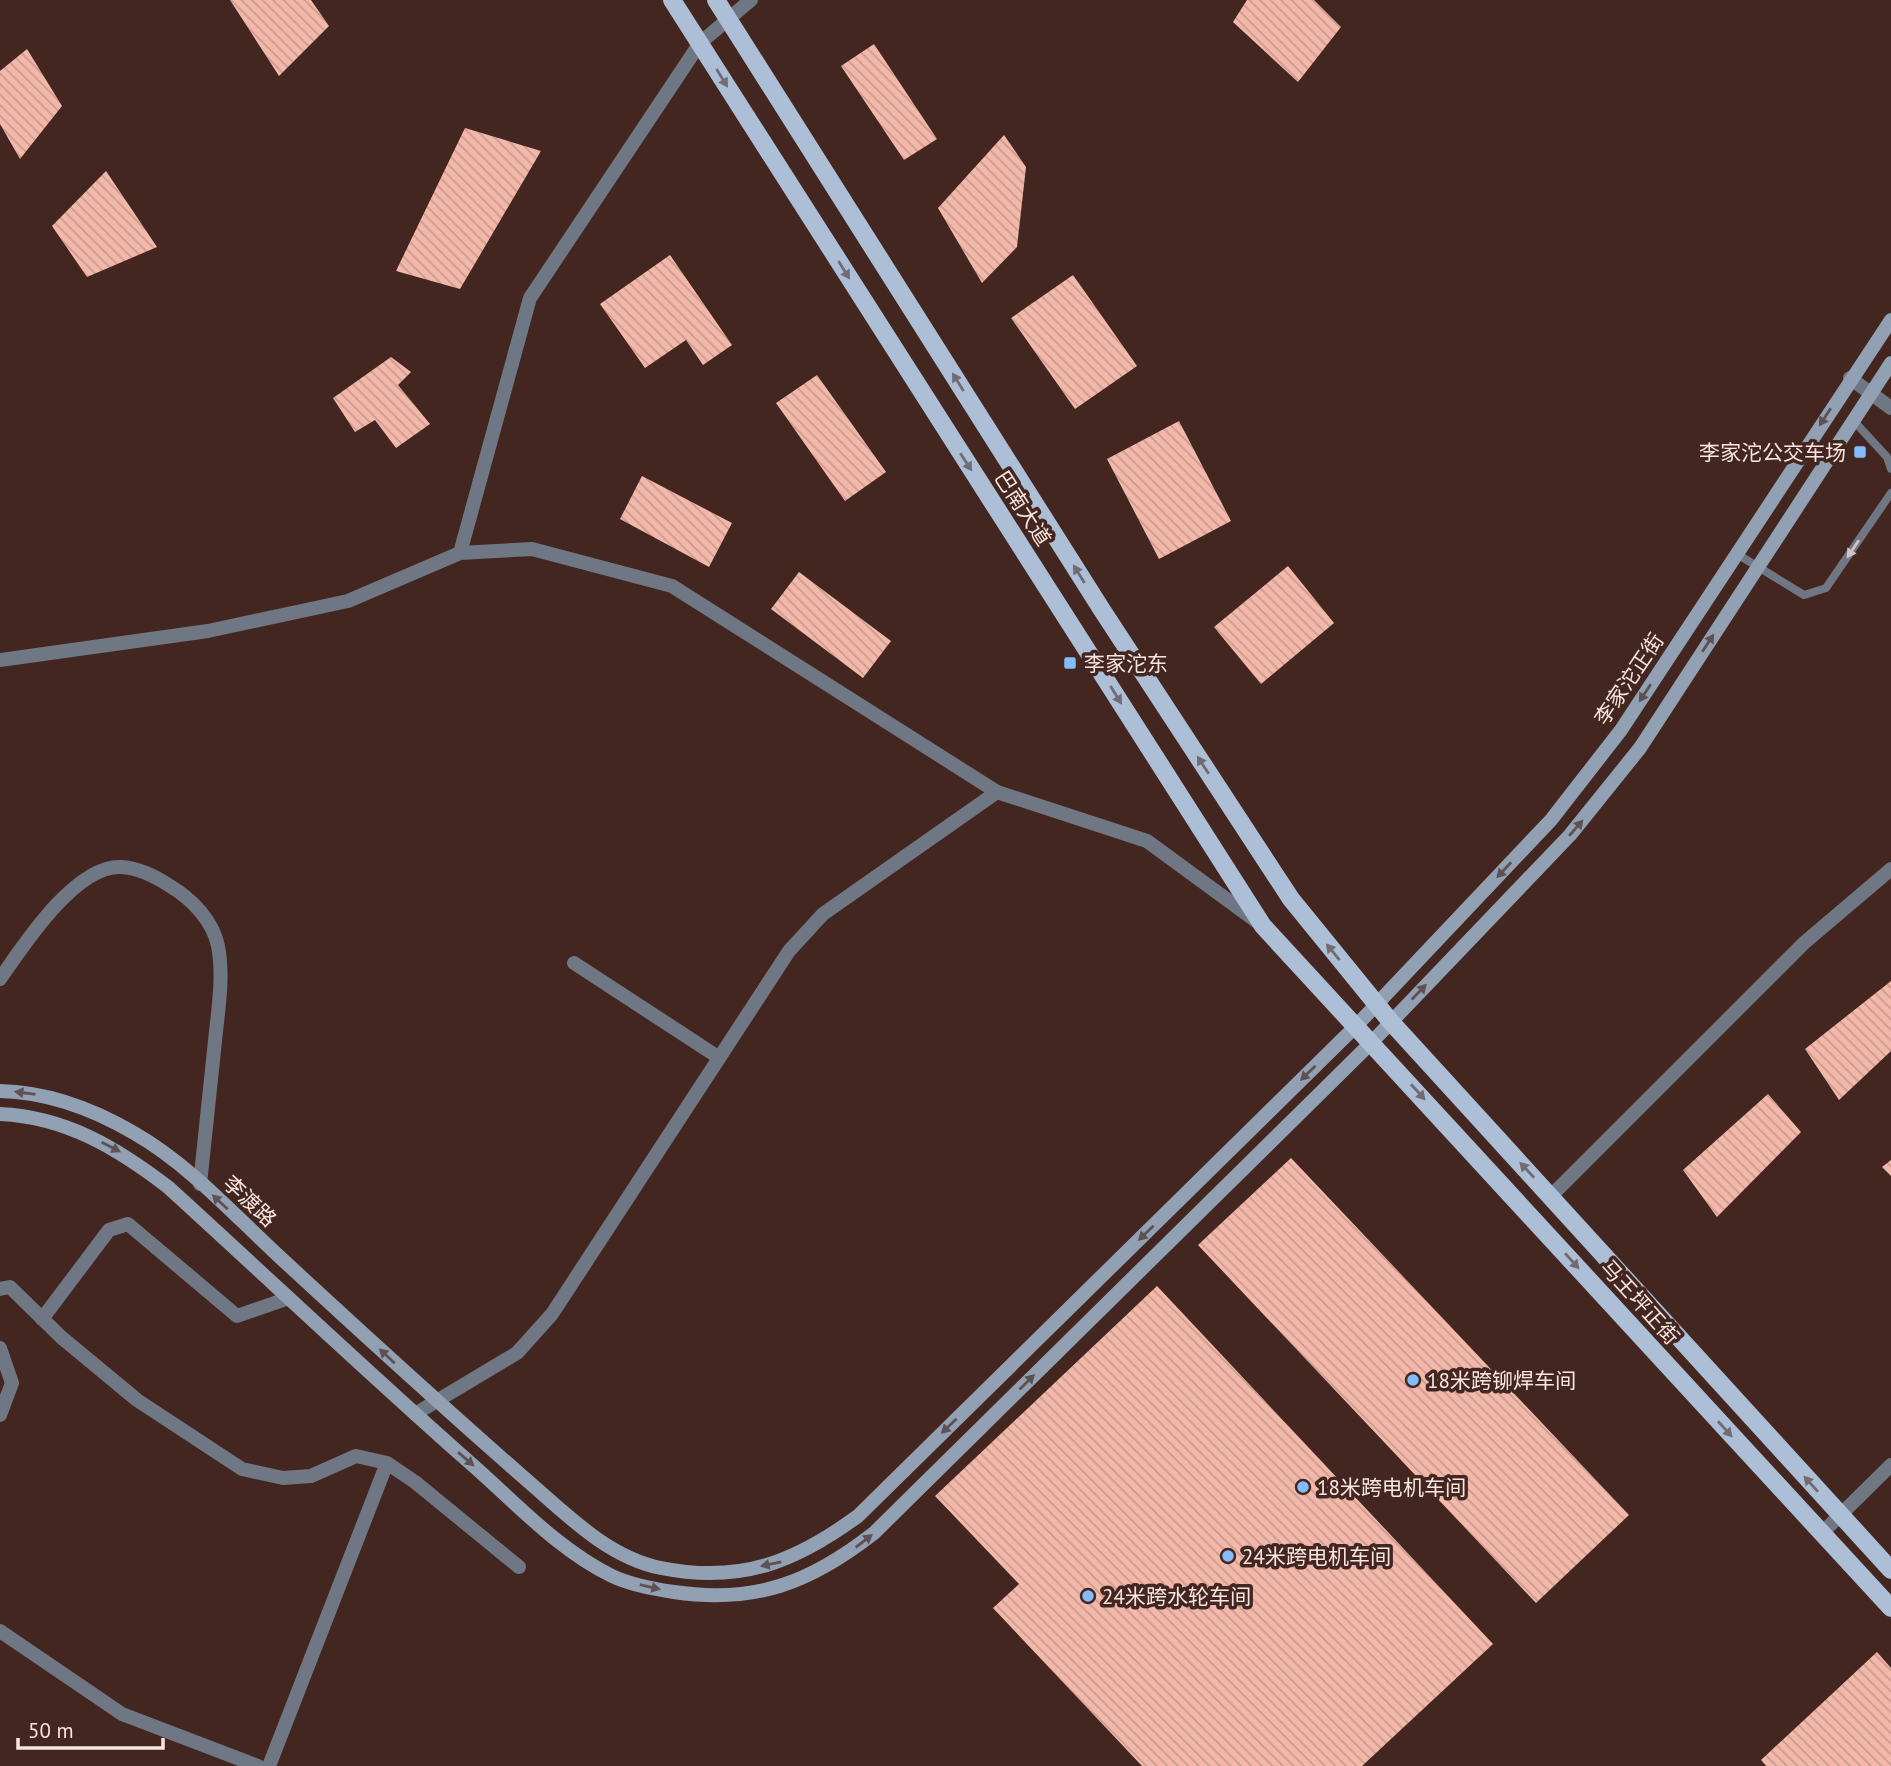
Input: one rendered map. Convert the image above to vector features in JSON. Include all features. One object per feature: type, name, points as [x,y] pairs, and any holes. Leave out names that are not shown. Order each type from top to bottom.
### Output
[{"type":"main road","name":"巴南大道","points":[[672,0],[1263,926],[1357,1026]]},
{"type":"main road","name":"巴南大道","points":[[716,0],[1102,610],[1276,876],[1376,1005]]},
{"type":"main road","name":"李家沱正街","points":[[1357,1026],[1551,820],[1587,776],[1891,320]]},
{"type":"main road","points":[[0,1114],[29,1115],[74,1128],[125,1154],[168,1187],[415,1414],[571,1551],[614,1577],[651,1589],[695,1595],[732,1595],[773,1589],[808,1577],[840,1559],[874,1533],[1372,1042],[1570,835],[1640,748],[1891,363]]},
{"type":"main road","name":"马王坪正街","points":[[1376,1005],[1891,1570]]},
{"type":"main road","name":"马王坪正街","points":[[1357,1026],[1891,1608]]},
{"type":"main road","name":"李渡路","points":[[0,1091],[24,1092],[81,1106],[136,1134],[201,1184],[437,1402],[588,1532],[624,1555],[660,1568],[703,1572],[743,1570],[783,1562],[818,1545],[858,1516],[1357,1026]]},
{"type":"street","points":[[460,553],[530,298],[700,43],[751,0]]},
{"type":"street","points":[[1850,378],[1891,408]]},
{"type":"street","points":[[0,660],[208,631],[348,601],[460,553],[532,549],[673,586],[997,792],[1147,841],[1263,926]]},
{"type":"street","points":[[415,1414],[517,1353],[552,1314],[789,951],[823,914],[997,792]]},
{"type":"street","points":[[0,979],[39,923],[66,894],[94,875],[119,867],[149,873],[178,891],[205,916],[218,945],[221,980],[201,1184]]},
{"type":"street","points":[[1552,1196],[1804,943],[1891,869]]},
{"type":"street","points":[[575,963],[718,1057]]},
{"type":"street","points":[[42,1319],[109,1230],[128,1224],[237,1316],[289,1298]]},
{"type":"street","points":[[0,1289],[10,1286],[42,1319],[136,1400],[242,1469],[283,1478],[311,1476],[356,1456],[387,1463],[415,1482],[519,1567]]},
{"type":"street","points":[[0,1348],[12,1383],[0,1415]]},
{"type":"street","points":[[269,1766],[387,1463]]},
{"type":"street","points":[[1821,1534],[1891,1465]]},
{"type":"street","points":[[0,1631],[122,1714],[258,1766]]},
{"type":"lane","points":[[1852,419],[1887,457],[1891,469]]},
{"type":"lane","points":[[1737,554],[1804,595],[1826,588],[1891,493]]},
{"type":"building","points":[[230,0],[311,0],[329,26],[279,76]]},
{"type":"building","points":[[1247,0],[1314,0],[1341,27],[1298,82],[1233,22]]},
{"type":"building","points":[[874,44],[937,139],[904,160],[841,66]]},
{"type":"building","points":[[27,49],[62,106],[20,159],[0,124],[0,71]]},
{"type":"building","points":[[465,128],[541,151],[460,289],[396,271]]},
{"type":"building","points":[[1004,135],[1026,167],[1017,247],[982,283],[938,208]]},
{"type":"building","points":[[106,171],[157,247],[87,277],[52,226]]},
{"type":"building","points":[[670,255],[732,345],[703,365],[686,340],[645,368],[600,304]]},
{"type":"building","points":[[1073,275],[1137,366],[1075,409],[1011,318]]},
{"type":"building","points":[[391,357],[411,372],[398,385],[430,424],[396,448],[375,420],[355,432],[333,398]]},
{"type":"building","points":[[817,375],[886,472],[845,501],[776,403]]},
{"type":"building","points":[[1179,421],[1231,521],[1159,559],[1107,459]]},
{"type":"building","points":[[642,476],[732,523],[709,567],[620,519]]},
{"type":"building","points":[[1288,566],[1334,623],[1261,684],[1214,627]]},
{"type":"building","points":[[799,572],[891,641],[863,678],[771,609]]},
{"type":"building","points":[[1891,981],[1891,1051],[1839,1100],[1805,1049]]},
{"type":"building","points":[[1768,1094],[1801,1132],[1717,1217],[1683,1170]]},
{"type":"building","name":"18米跨铆焊车间","points":[[1291,1158],[1629,1515],[1536,1603],[1198,1245]]},
{"type":"building","points":[[1891,1160],[1891,1176],[1882,1167]]},
{"type":"building","points":[[1157,1286],[1493,1644],[1362,1766],[1142,1766],[993,1608],[1019,1584],[935,1496]]},
{"type":"building","points":[[1877,1652],[1891,1668],[1891,1766],[1766,1766],[1761,1760]]},
{"type":"place","name":"李家沱公交车场","points":[[1860,452]]},
{"type":"place","name":"李家沱东","points":[[1070,663]]},
{"type":"place","name":"18米跨铆焊车间","points":[[1413,1380]]},
{"type":"place","name":"18米跨电机车间","points":[[1303,1487]]},
{"type":"place","name":"24米跨电机车间","points":[[1228,1556]]},
{"type":"place","name":"24米跨水轮车间","points":[[1088,1596]]}]
